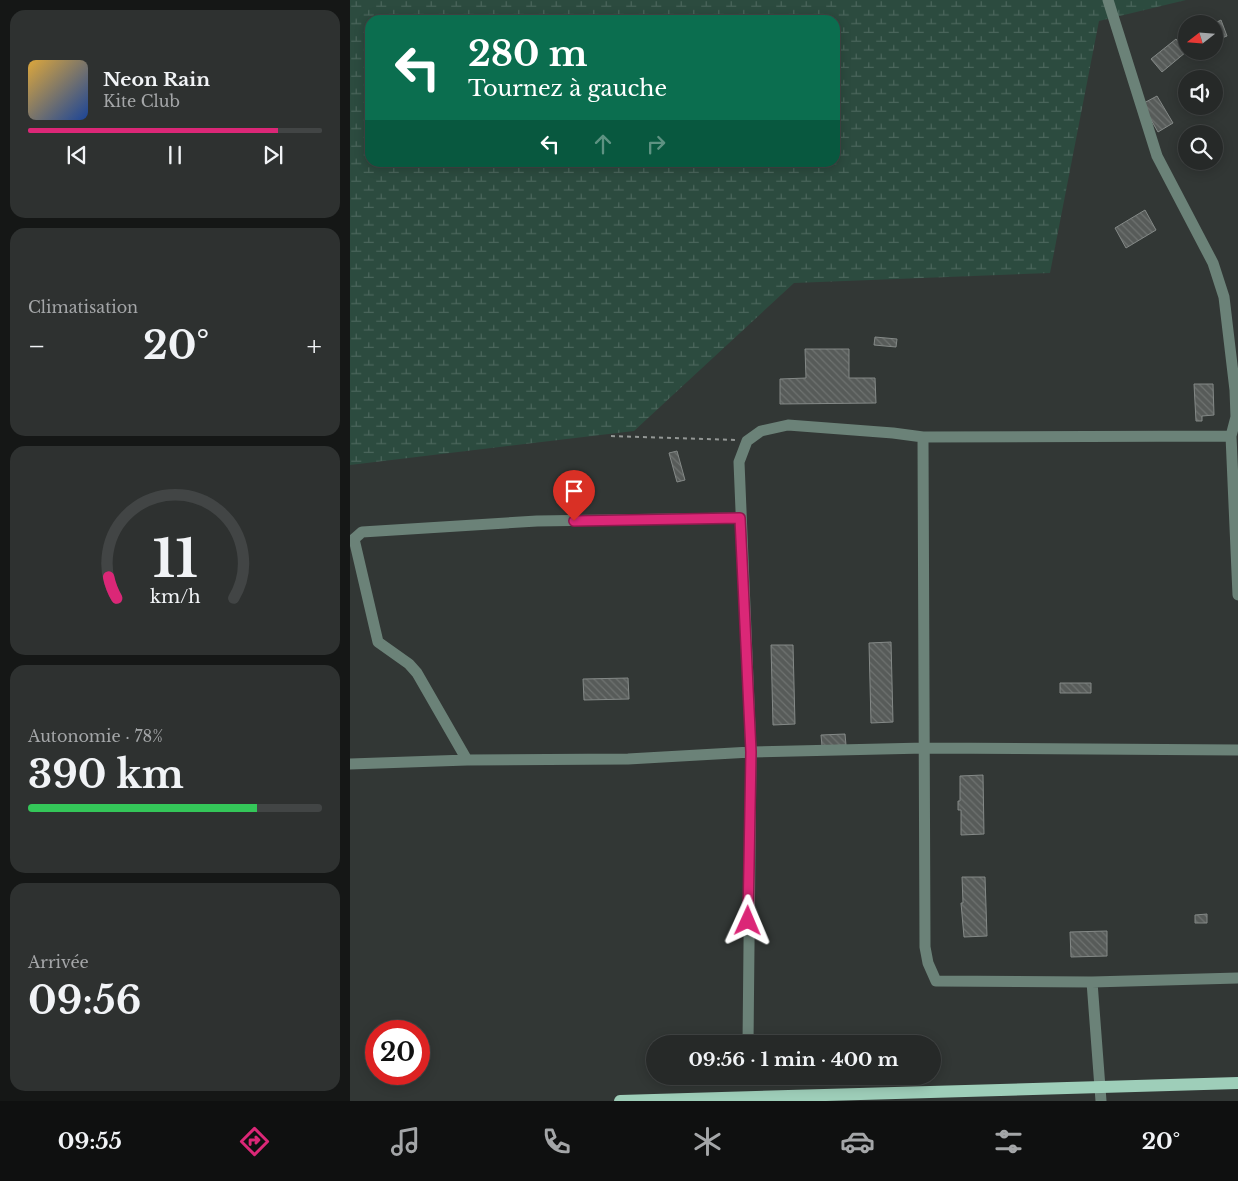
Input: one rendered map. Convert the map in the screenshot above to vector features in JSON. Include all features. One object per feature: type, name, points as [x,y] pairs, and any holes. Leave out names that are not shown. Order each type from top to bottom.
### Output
[{"type":"main road","points":[[620,1101],[775,1099],[1100,1086],[1238,1083]]},
{"type":"street","points":[[1108,0],[1157,156],[1216,271],[1224,297],[1236,390],[1236,417],[1231,436],[1238,595]]},
{"type":"street","points":[[748,1035],[751,752],[739,462],[747,441],[761,431],[788,425],[923,437],[1231,436]]},
{"type":"street","points":[[923,437],[925,946],[928,963],[936,981],[1092,982],[1238,978]]},
{"type":"street","points":[[467,760],[417,673],[409,664],[378,642],[354,539],[356,536],[362,532],[537,521],[740,518]]},
{"type":"street","points":[[350,764],[467,760],[628,759],[751,752],[925,748],[1238,750]]},
{"type":"street","points":[[1092,982],[1100,1101]]},
{"type":"path","points":[[611,436],[747,441]]},
{"type":"green space","points":[[350,0],[1186,0],[1099,21],[1050,273],[794,283],[634,431],[350,465]]},
{"type":"building","points":[[1223,25],[1227,36],[1223,38]]},
{"type":"building","points":[[1176,39],[1178,42],[1178,59],[1162,72],[1151,59]]},
{"type":"building","points":[[1157,96],[1173,123],[1158,132],[1142,104]]},
{"type":"building","points":[[1145,210],[1156,230],[1126,248],[1115,228]]},
{"type":"building","points":[[875,337],[897,339],[896,347],[874,345]]},
{"type":"building","points":[[805,349],[849,349],[849,378],[875,378],[876,403],[780,404],[780,379],[806,378]]},
{"type":"building","points":[[1194,384],[1213,384],[1214,415],[1202,416],[1202,421],[1196,421]]},
{"type":"building","points":[[677,451],[685,480],[677,482],[669,453]]},
{"type":"building","points":[[891,642],[893,722],[871,723],[869,643]]},
{"type":"building","points":[[771,645],[793,645],[795,724],[773,725]]},
{"type":"building","points":[[628,678],[629,699],[584,700],[583,679]]},
{"type":"building","points":[[1060,683],[1091,683],[1091,693],[1060,693]]},
{"type":"building","points":[[845,734],[846,745],[822,746],[821,735]]},
{"type":"building","points":[[983,775],[984,834],[961,835],[961,810],[958,810],[960,776]]},
{"type":"building","points":[[962,877],[985,877],[987,936],[964,937],[961,903],[963,903]]},
{"type":"building","points":[[1207,914],[1207,923],[1195,923],[1195,915]]},
{"type":"building","points":[[1107,931],[1107,956],[1071,957],[1070,932]]},
{"type":"route","points":[[574,521],[740,518],[751,752],[748,921]]}]
